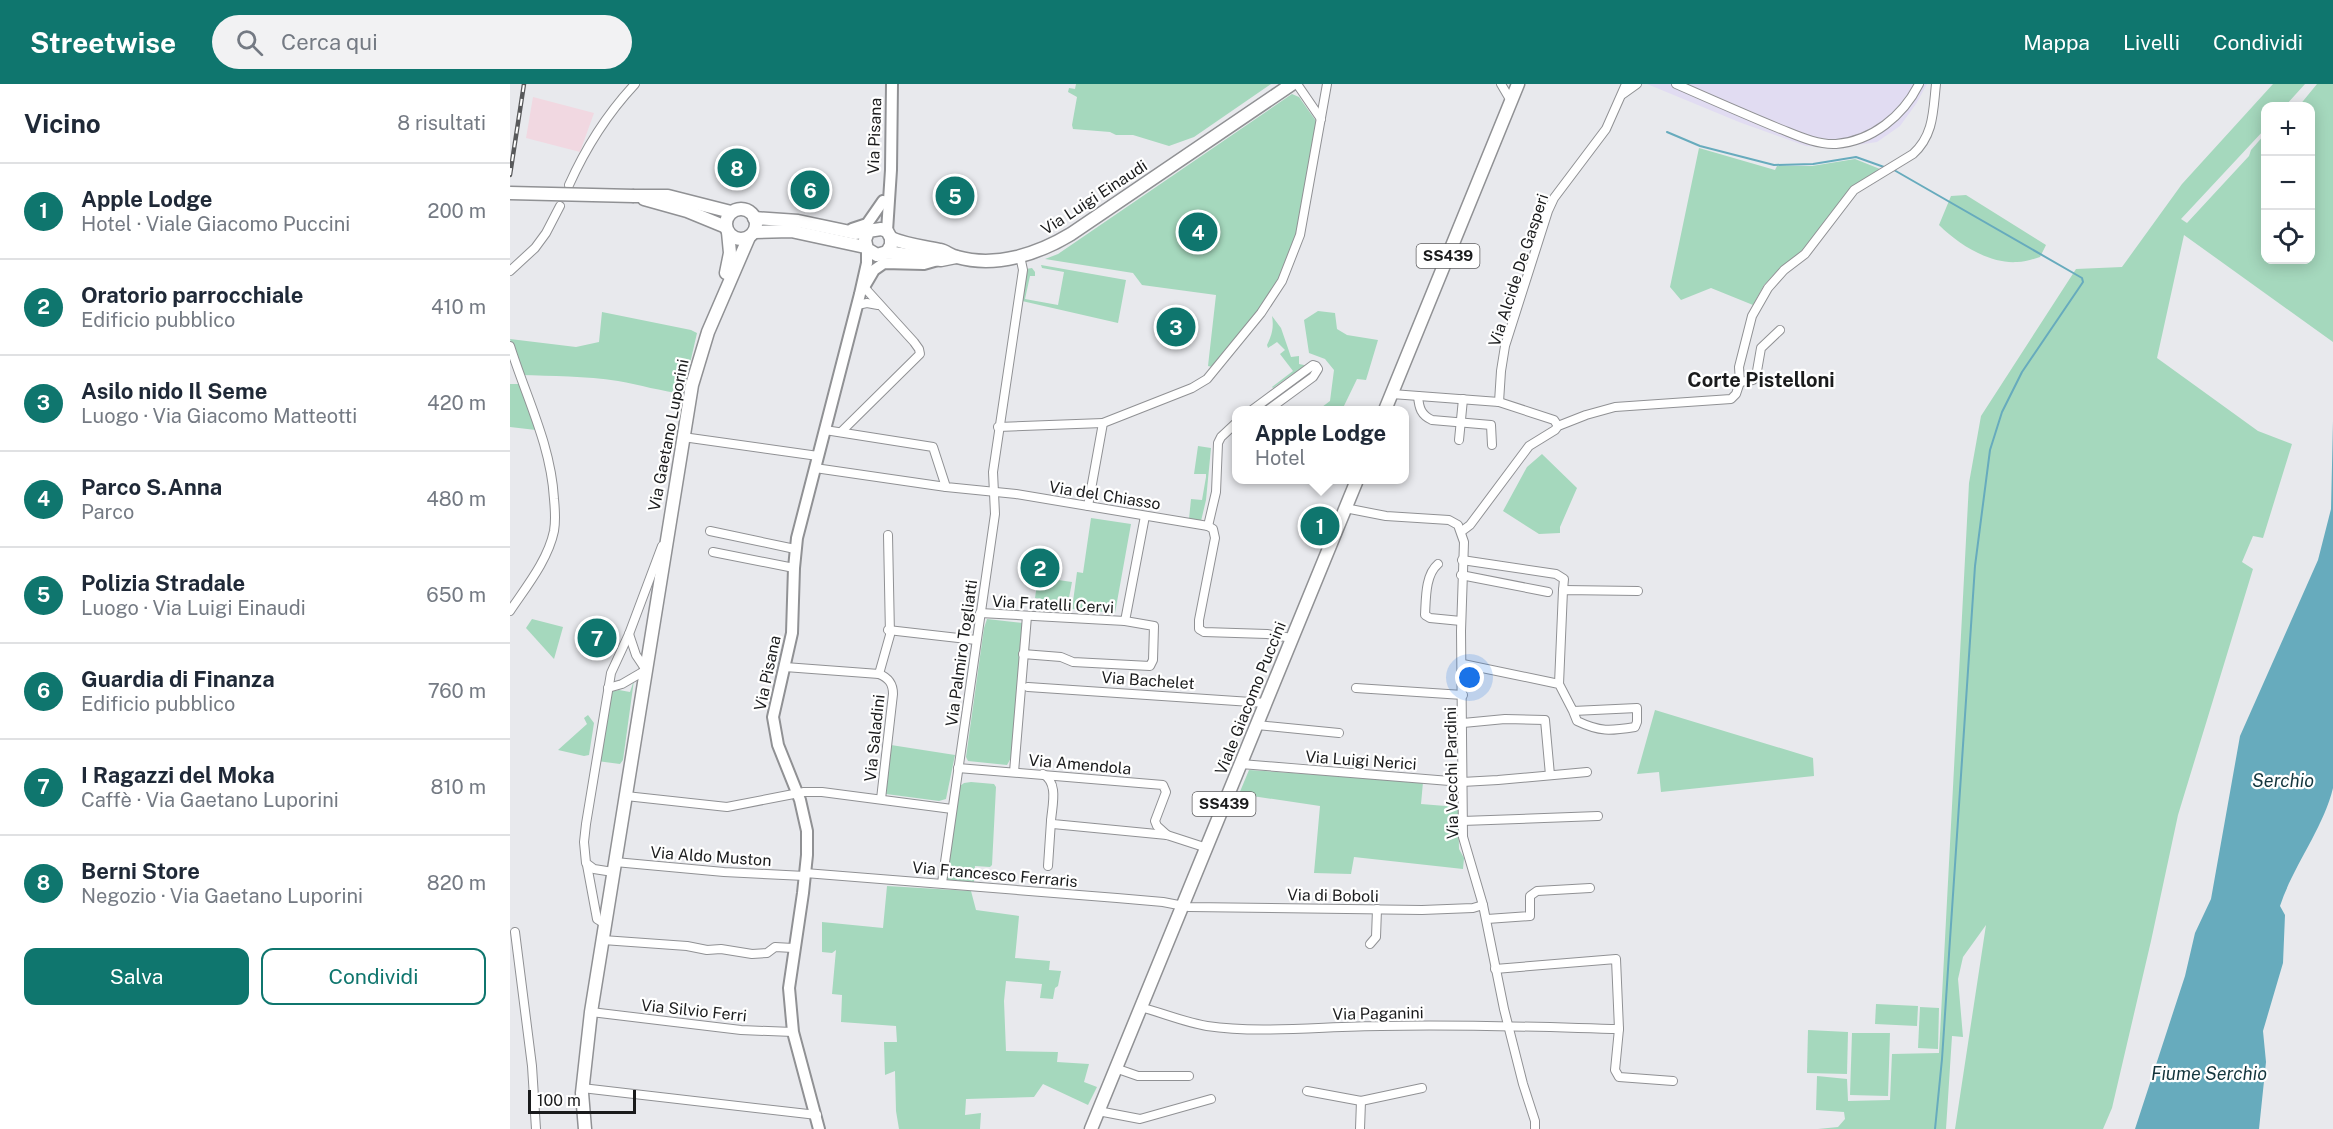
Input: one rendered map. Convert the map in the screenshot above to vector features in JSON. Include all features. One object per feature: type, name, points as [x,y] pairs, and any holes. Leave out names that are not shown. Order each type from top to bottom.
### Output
[{"type":"main road","name":"Via Pisana","points":[[819,1129],[793,1032],[789,988],[805,874],[807,831],[798,794],[781,753],[773,722],[793,625],[795,549],[860,295],[867,263],[865,240],[888,189],[891,170],[892,84]]},
{"type":"main road","name":"Via Luigi Einaudi","points":[[889,234],[912,245],[943,250],[956,257],[988,260],[1020,256],[1048,247],[1071,234],[1294,84]]},
{"type":"main road","name":"SS439","points":[[1387,406],[1518,84]]},
{"type":"main road","name":"Via Pisana","points":[[860,295],[871,268],[891,245],[888,189]]},
{"type":"main road","points":[[510,193],[678,198],[731,212],[745,209],[754,218],[798,221],[855,233],[879,228],[889,234]]},
{"type":"main road","points":[[634,196],[687,211],[727,230],[740,239],[751,234],[791,231],[866,248],[872,254],[941,260]]},
{"type":"main road","points":[[839,230],[867,224],[884,201]]},
{"type":"main road","name":"Via Gaetano Luporini","points":[[716,313],[730,253],[726,218],[731,212]]},
{"type":"main road","name":"Via Gaetano Luporini","points":[[585,1129],[582,1088],[591,1012],[683,437],[696,369],[716,313],[751,234],[754,218]]},
{"type":"main road","points":[[860,295],[874,270],[884,263],[924,264],[956,257]]},
{"type":"main road","name":"Viale Giacomo Puccini","points":[[1091,1129],[1355,484]]},
{"type":"street","points":[[569,185],[598,131],[616,105],[635,84]]},
{"type":"street","points":[[1294,84],[1321,119]]},
{"type":"street","points":[[998,427],[1103,423],[1192,388],[1207,379],[1269,302],[1282,281],[1298,243],[1327,84]]},
{"type":"street","points":[[1501,84],[1511,101]]},
{"type":"street","name":"Via Alcide De Gasperi","points":[[1499,402],[1505,346],[1548,211],[1554,198],[1606,129],[1626,84]]},
{"type":"street","points":[[1622,94],[1637,84]]},
{"type":"street","points":[[1676,84],[1799,136],[1835,144],[1863,139],[1883,126],[1900,113],[1919,84]]},
{"type":"street","points":[[1345,508],[1386,516],[1449,520],[1458,525],[1462,531],[1470,525],[1529,446],[1558,426],[1615,407],[1731,399],[1736,394],[1740,382],[1739,367],[1752,316],[1774,280],[1805,254],[1854,190],[1921,147],[1928,137],[1936,84]]},
{"type":"street","points":[[510,271],[535,248],[560,206]]},
{"type":"street","name":"Via Palmiro Togliatti","points":[[942,883],[994,514],[993,472],[1023,270],[1020,256]]},
{"type":"street","points":[[860,295],[867,303],[878,305]]},
{"type":"street","points":[[841,432],[920,354],[920,349],[914,342],[878,305],[860,295]]},
{"type":"street","points":[[1740,382],[1753,380],[1761,348],[1780,330]]},
{"type":"street","points":[[510,346],[546,447],[551,468],[555,517],[554,531],[548,549],[510,611]]},
{"type":"street","points":[[1259,406],[1316,366],[1318,369],[1313,377],[1275,406]]},
{"type":"street","points":[[1392,394],[1499,402],[1554,420],[1558,426]]},
{"type":"street","points":[[1418,396],[1420,410],[1425,417],[1432,420],[1491,425],[1492,445]]},
{"type":"street","points":[[1459,440],[1463,399]]},
{"type":"street","points":[[1088,506],[1103,423]]},
{"type":"street","points":[[1232,427],[1218,443],[1216,492],[1208,526],[1213,529],[1215,538],[1199,629],[1204,632],[1267,634],[1292,638]]},
{"type":"street","points":[[825,430],[933,447],[946,487]]},
{"type":"street","points":[[683,437],[818,456]]},
{"type":"street","name":"Via del Chiasso","points":[[815,468],[946,487],[1016,494],[1208,526]]},
{"type":"street","name":"Via Fratelli Cervi","points":[[980,613],[1125,621],[1145,516]]},
{"type":"street","name":"Via Gaetano Luporini","points":[[605,924],[597,919],[586,862],[584,843],[586,825],[608,688],[615,662],[637,615],[667,531]]},
{"type":"street","points":[[710,531],[795,549]]},
{"type":"street","name":"Via Vecchi Pardini","points":[[1462,531],[1464,542],[1461,575],[1462,821],[1465,846],[1487,920],[1508,1026],[1535,1121],[1535,1129]]},
{"type":"street","points":[[785,667],[879,674],[890,635],[888,630],[888,535]]},
{"type":"street","points":[[713,552],[794,568]]},
{"type":"street","points":[[1462,560],[1556,574],[1564,579],[1559,684],[1577,722],[1597,730],[1615,731],[1635,727],[1637,722],[1637,708],[1573,711]]},
{"type":"street","points":[[1438,564],[1431,571],[1429,578],[1425,615],[1430,618],[1461,621]]},
{"type":"street","points":[[1461,575],[1548,592]]},
{"type":"street","points":[[1563,590],[1638,591]]},
{"type":"street","points":[[637,615],[643,608],[655,609]]},
{"type":"street","points":[[1014,772],[1028,616]]},
{"type":"street","points":[[1023,654],[1062,657],[1073,662],[1150,666],[1153,660],[1154,626],[1125,621]]},
{"type":"street","points":[[888,630],[976,640]]},
{"type":"street","points":[[608,688],[622,684],[645,670],[636,655],[629,634]]},
{"type":"street","points":[[1463,664],[1559,684]]},
{"type":"street","name":"Via Saladini","points":[[879,674],[889,680],[893,694],[881,799]]},
{"type":"street","name":"Via Bachelet","points":[[1028,687],[1266,703]]},
{"type":"street","points":[[1356,688],[1462,695]]},
{"type":"street","points":[[1462,723],[1505,719],[1545,720],[1550,775]]},
{"type":"street","points":[[1257,725],[1339,733]]},
{"type":"street","name":"Via Luigi Nerici","points":[[1241,764],[1462,782],[1587,772]]},
{"type":"street","name":"Via Amendola","points":[[958,768],[1163,785],[1166,792],[1155,817]]},
{"type":"street","points":[[1042,774],[1048,777],[1053,786],[1048,866]]},
{"type":"street","points":[[1053,786],[1063,777]]},
{"type":"street","points":[[626,796],[727,807],[822,792],[952,809]]},
{"type":"street","points":[[1462,821],[1598,816]]},
{"type":"street","points":[[1155,817],[1157,826],[1167,835]]},
{"type":"street","points":[[1134,833],[1146,829],[1155,817]]},
{"type":"street","points":[[1051,821],[1058,826],[1167,835],[1207,848]]},
{"type":"street","points":[[586,862],[594,869],[614,867]]},
{"type":"street","name":"Via Aldo Muston","points":[[614,867],[805,874]]},
{"type":"street","name":"Via Francesco Ferraris","points":[[805,874],[942,883],[1182,905]]},
{"type":"street","points":[[1487,920],[1530,916],[1530,896],[1537,891],[1590,888]]},
{"type":"street","name":"Via di Boboli","points":[[1182,905],[1217,908],[1422,910],[1473,908],[1483,905]]},
{"type":"street","points":[[1370,944],[1376,937],[1377,909]]},
{"type":"street","points":[[515,932],[532,1066],[536,1129]]},
{"type":"street","points":[[603,940],[687,946],[707,950],[721,949],[752,954],[766,953],[775,947],[793,948]]},
{"type":"street","points":[[1495,969],[1616,959],[1619,1029],[1615,1070],[1619,1077],[1672,1081]]},
{"type":"street","name":"Via Paganini","points":[[1140,1007],[1178,1019],[1215,1027],[1508,1026],[1619,1029]]},
{"type":"street","name":"Via Silvio Ferri","points":[[591,1012],[741,1030],[793,1032]]},
{"type":"street","points":[[1115,1068],[1138,1076],[1189,1076]]},
{"type":"street","points":[[582,1088],[817,1115]]},
{"type":"street","points":[[1307,1091],[1361,1101],[1422,1088]]},
{"type":"street","points":[[1098,1111],[1140,1119],[1211,1099]]},
{"type":"street","points":[[1360,1129],[1361,1101]]},
{"type":"shaded area","points":[[1647,84],[1927,84],[1900,126],[1877,142],[1837,148],[1806,146],[1739,122]]},
{"type":"shaded area","points":[[533,97],[594,113],[580,152],[526,138]]},
{"type":"green space","points":[[1076,84],[1271,84],[1194,137],[1169,146],[1133,135],[1073,129],[1077,97],[1068,92],[1069,88],[1075,89]]},
{"type":"green space","points":[[2273,84],[2305,84],[2289,102],[2261,102],[2261,133],[2181,219],[2187,223],[2249,156],[2261,139],[2261,264],[2315,264],[2315,102],[2302,102],[2317,84],[2333,84],[2333,342],[2184,235],[2157,358],[2258,431],[2292,444],[2263,538],[2253,536],[2242,562],[2253,569],[2178,815],[2112,1108],[2103,1129],[1955,1129],[1986,925],[1963,957],[1958,979],[1963,1037],[1952,1036],[1946,1129],[1818,1129],[1838,1127],[1845,1119],[1844,1112],[1816,1110],[1817,1076],[1847,1079],[1848,1101],[1890,1100],[1892,1054],[1939,1053],[1969,483],[1981,416],[2076,269],[2122,267],[2182,184]]},
{"type":"green space","points":[[1292,94],[1299,97],[1316,121],[1297,237],[1278,284],[1251,321],[1212,367],[1208,366],[1216,295],[1142,285],[1133,273],[1045,259],[1058,254]]},
{"type":"green space","points":[[1699,148],[1775,170],[1777,166],[1812,166],[1855,159],[1880,169],[1854,185],[1803,251],[1777,271],[1764,285],[1753,305],[1711,288],[1681,300],[1670,287]]},
{"type":"green space","points":[[1966,195],[2046,245],[2040,257],[2020,262],[1996,260],[1965,246],[1947,232],[1939,225],[1951,196]]},
{"type":"green space","points":[[1041,265],[1126,280],[1118,323],[1022,301],[1026,269],[1032,268],[1035,276],[1030,276],[1025,299],[1058,305],[1064,272],[1042,268]]},
{"type":"green space","points":[[1318,311],[1335,313],[1337,329],[1347,335],[1378,340],[1366,380],[1357,379],[1344,406],[1323,406],[1330,401],[1334,370],[1325,359],[1309,353],[1304,320]]},
{"type":"green space","points":[[602,312],[697,333],[683,394],[606,379],[520,375],[510,339],[576,347],[599,342]]},
{"type":"green space","points":[[1272,316],[1281,328],[1291,357],[1299,356],[1299,364],[1309,366],[1297,376],[1294,373],[1273,388],[1293,371],[1280,354],[1285,350],[1277,342],[1268,348],[1273,327]]},
{"type":"green space","points":[[510,384],[519,384],[536,430],[510,427]]},
{"type":"green space","points":[[1198,446],[1211,448],[1206,500],[1201,521],[1189,519],[1191,499],[1202,500],[1206,477],[1206,474],[1194,474]]},
{"type":"green space","points":[[1542,454],[1577,488],[1560,527],[1560,533],[1539,534],[1503,511],[1527,467]]},
{"type":"green space","points":[[1091,518],[1131,524],[1115,613],[1072,609],[1077,572],[1083,573]]},
{"type":"green space","points":[[1038,577],[1072,582],[1068,603],[1035,598]]},
{"type":"green space","points":[[532,619],[563,627],[554,659],[526,628]]},
{"type":"green space","points":[[987,619],[1023,623],[1012,756],[1007,765],[968,761],[966,757]]},
{"type":"green space","points":[[634,680],[623,760],[620,764],[597,761],[609,692],[619,690],[630,692]]},
{"type":"green space","points":[[1655,710],[1813,758],[1814,776],[1661,792],[1659,772],[1637,774]]},
{"type":"green space","points":[[588,715],[594,723],[589,755],[558,750],[587,724],[584,718]]},
{"type":"green space","points":[[891,745],[955,755],[946,799],[939,801],[886,794]]},
{"type":"green space","points":[[1249,770],[1423,782],[1421,804],[1458,807],[1459,849],[1464,858],[1463,869],[1354,857],[1351,874],[1314,873],[1320,806],[1239,794]]},
{"type":"green space","points":[[971,782],[994,784],[996,787],[992,865],[990,867],[975,866],[974,882],[947,880],[945,878],[960,786]]},
{"type":"green space","points":[[887,886],[971,891],[976,910],[1019,916],[1015,958],[1050,961],[1049,970],[1061,971],[1053,999],[1040,998],[1042,984],[1006,981],[1004,1001],[1006,1051],[1058,1052],[1057,1062],[1089,1064],[1084,1082],[1097,1087],[1088,1105],[1043,1084],[1034,1097],[966,1099],[965,1115],[981,1113],[980,1129],[899,1129],[895,1071],[885,1075],[884,1042],[897,1042],[896,1026],[841,1022],[842,995],[832,994],[836,950],[832,953],[822,952],[822,922],[883,928]]},
{"type":"green space","points":[[1876,1004],[1918,1006],[1917,1026],[1875,1024]]},
{"type":"green space","points":[[1920,1007],[1939,1008],[1938,1049],[1918,1048]]},
{"type":"green space","points":[[1808,1030],[1848,1032],[1847,1074],[1807,1073]]},
{"type":"green space","points":[[1852,1033],[1890,1033],[1888,1096],[1850,1095]]},
{"type":"water","points":[[2333,421],[2333,788],[2322,818],[2292,876],[2280,906],[2285,915],[2283,963],[2263,1031],[2266,1062],[2259,1129],[2135,1129],[2185,976],[2195,933],[2211,899],[2240,736],[2318,560],[2331,509]]},
{"type":"waterway","points":[[897,121],[897,154]]},
{"type":"waterway","points":[[1667,132],[1700,146],[1774,165],[1813,164],[1856,157],[1884,167]]},
{"type":"waterway","points":[[1894,170],[2082,278],[2083,282],[2022,372],[2002,412],[1990,450],[1975,566],[1942,1059],[1935,1129]]},
{"type":"railway","points":[[510,175],[524,84]]},
{"type":"place","name":"Berni Store","points":[[737,168]]},
{"type":"place","name":"Guardia di Finanza","points":[[810,190]]},
{"type":"place","name":"Polizia Stradale","points":[[955,196]]},
{"type":"place","name":"Parco S.Anna","points":[[1198,232]]},
{"type":"place","name":"Asilo nido Il Seme","points":[[1176,327]]},
{"type":"place","name":"Apple Lodge","points":[[1320,526]]},
{"type":"place","name":"Oratorio parrocchiale","points":[[1040,568]]},
{"type":"place","name":"I Ragazzi del Moka","points":[[597,638]]},
{"type":"district","name":"Corte Pistelloni","points":[[1761,380]]},
{"type":"water label","name":"Serchio","points":[[2283,781]]},
{"type":"water label","name":"Fiume Serchio","points":[[2209,1074]]}]
